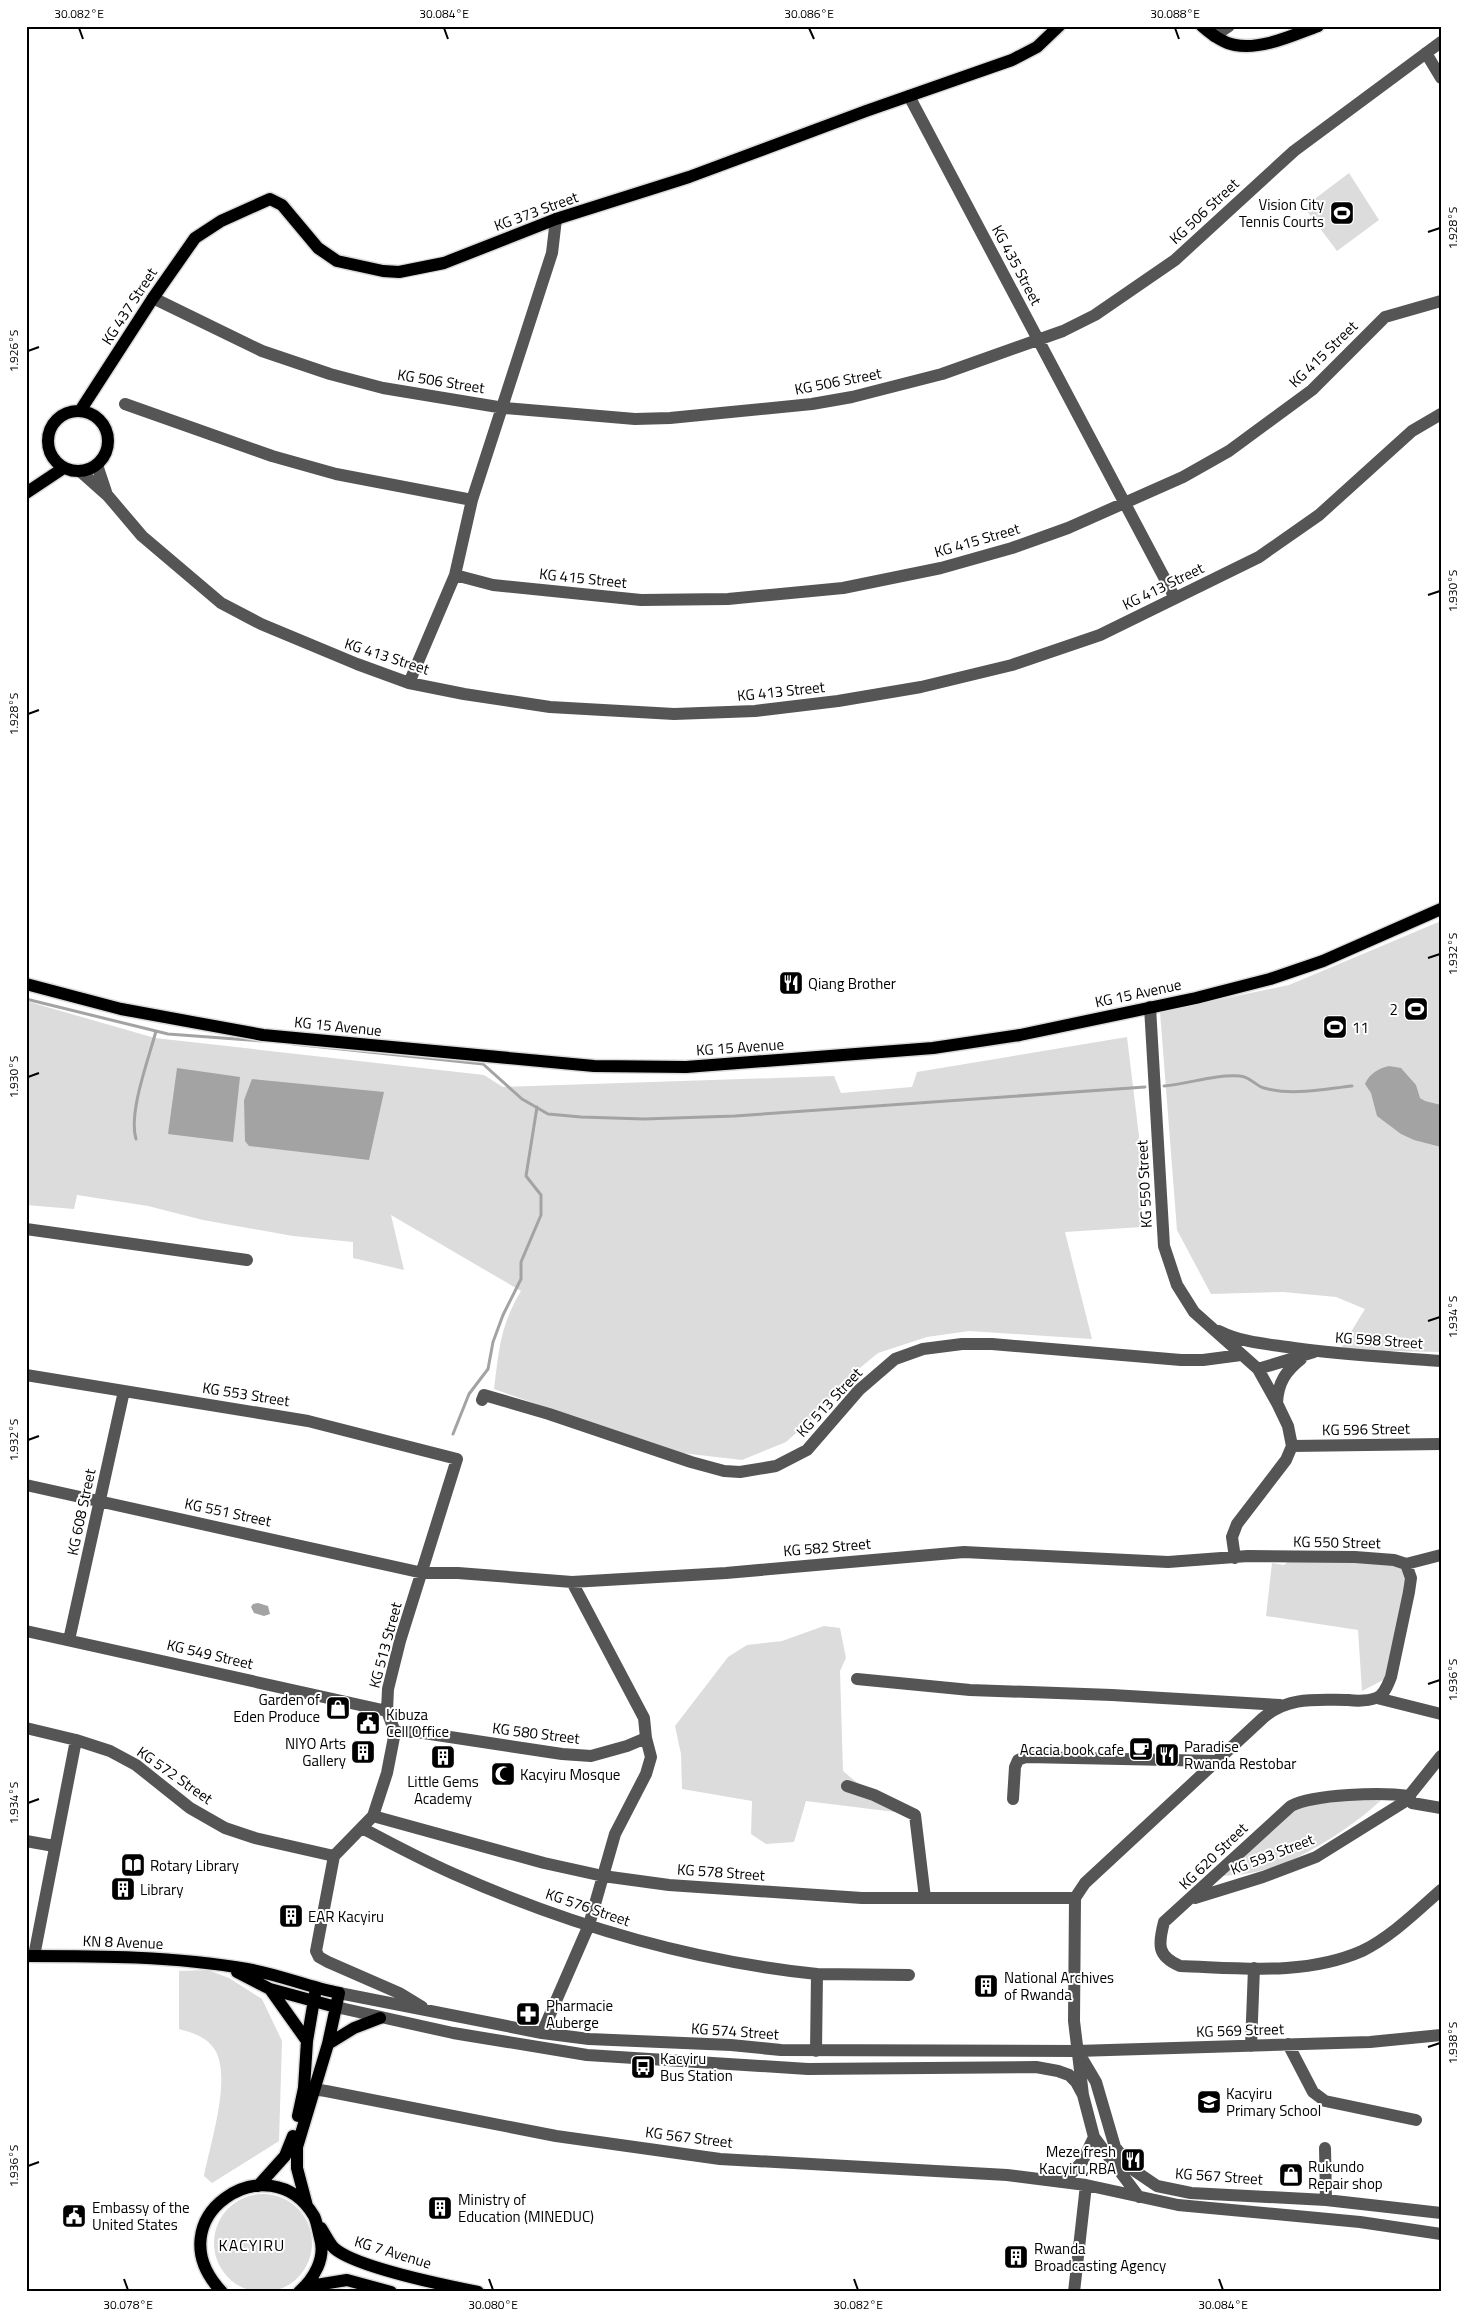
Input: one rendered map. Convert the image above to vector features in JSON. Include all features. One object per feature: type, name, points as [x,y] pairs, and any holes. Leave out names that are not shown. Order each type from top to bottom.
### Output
[{"type":"main road","points":[[908,96],[1012,60],[1037,47],[1059,26]]},
{"type":"main road","points":[[1202,26],[1214,36],[1234,45],[1257,45],[1318,26]]},
{"type":"main road","name":"KG 373 Street","points":[[196,238],[221,221],[270,199],[282,206],[318,248],[338,261],[384,271],[400,272],[444,263],[556,219],[688,177],[908,96]]},
{"type":"main road","name":"KG 437 Street","points":[[80,411],[153,298],[196,238]]},
{"type":"main road","points":[[50,456],[62,468],[81,472],[97,465],[106,453],[108,438],[102,423],[97,417],[93,392]]},
{"type":"main road","points":[[38,485],[50,456],[47,437],[53,423],[66,413],[80,411],[97,417]]},
{"type":"main road","points":[[26,494],[62,468]]},
{"type":"main road","name":"KG 15 Avenue","points":[[26,984],[121,1009],[263,1035],[594,1066],[686,1067],[933,1048],[1020,1035],[1270,979],[1323,961],[1441,909]]},
{"type":"main road","name":"KN 8 Avenue","points":[[30,1956],[164,1960],[219,1964],[339,1993]]},
{"type":"main road","name":"KN 8 Avenue","points":[[219,1964],[270,1989],[314,2002],[336,2006]]},
{"type":"main road","points":[[307,2206],[296,2159],[310,2089],[307,2041],[316,1988]]},
{"type":"main road","points":[[270,1989],[307,2041]]},
{"type":"main road","points":[[258,2186],[285,2156],[328,2044],[339,1993]]},
{"type":"main road","points":[[328,2044],[354,2028],[380,2018]]},
{"type":"main road","points":[[222,2292],[212,2281],[204,2267],[200,2252],[201,2236],[206,2221],[214,2208],[230,2194],[249,2186],[270,2186],[291,2193],[307,2206]]},
{"type":"main road","name":"KG 7 Avenue","points":[[307,2206],[334,2247],[352,2259],[405,2275],[478,2292]]},
{"type":"main road","points":[[302,2290],[318,2266],[322,2256],[322,2242],[315,2218]]},
{"type":"main road","points":[[302,2290],[347,2280],[391,2292]]},
{"type":"street","points":[[1214,36],[1229,26]]},
{"type":"street","name":"KG 506 Street","points":[[153,298],[262,351],[330,374],[383,388],[504,408],[635,419],[714,415],[812,404],[852,397],[942,374],[1063,331],[1095,314],[1175,260],[1294,150],[1441,42]]},
{"type":"street","points":[[1426,53],[1441,78]]},
{"type":"street","name":"KG 435 Street","points":[[908,96],[1010,284],[1037,341],[1175,598]]},
{"type":"street","points":[[409,683],[455,575],[472,500],[504,408],[552,252],[556,219]]},
{"type":"street","name":"KG 415 Street","points":[[455,575],[493,586],[641,600],[728,599],[844,588],[941,568],[1012,548],[1068,528],[1191,473],[1229,451],[1312,390],[1385,317],[1441,301]]},
{"type":"street","points":[[125,404],[272,456],[336,474],[472,500]]},
{"type":"street","name":"KG 413 Street","points":[[81,472],[108,496],[142,536],[221,603],[304,643],[409,683],[464,694],[550,706],[674,714],[755,712],[921,687],[1012,666],[1100,635],[1259,557],[1319,515],[1412,431],[1441,414]]},
{"type":"street","name":"KG 413 Street","points":[[97,465],[108,496]]},
{"type":"street","name":"KG 550 Street","points":[[1150,1007],[1164,1246],[1178,1285],[1194,1312],[1204,1323],[1258,1369],[1278,1402],[1288,1426],[1292,1446]]},
{"type":"street","points":[[26,1229],[247,1260]]},
{"type":"street","name":"KG 598 Street","points":[[1204,1323],[1232,1337],[1309,1354],[1441,1361]]},
{"type":"street","name":"KG 513 Street","points":[[482,1400],[484,1395],[549,1414],[691,1462],[724,1471],[740,1472],[776,1466],[807,1450],[859,1390],[894,1359],[923,1349],[962,1344],[992,1344],[1181,1360],[1203,1360],[1241,1355]]},
{"type":"street","points":[[1258,1369],[1264,1359],[1277,1347]]},
{"type":"street","points":[[1278,1402],[1278,1392],[1282,1379],[1288,1369],[1309,1354]]},
{"type":"street","name":"KG 598 Street","points":[[1258,1369],[1309,1354]]},
{"type":"street","name":"KG 553 Street","points":[[26,1375],[308,1420],[457,1459]]},
{"type":"street","name":"KG 608 Street","points":[[69,1640],[124,1391]]},
{"type":"street","name":"KG 596 Street","points":[[1292,1446],[1441,1444]]},
{"type":"street","points":[[1235,1558],[1232,1537],[1238,1524],[1286,1460],[1292,1446]]},
{"type":"street","name":"KG 513 Street","points":[[395,1732],[387,1711],[388,1689],[400,1641],[423,1573],[457,1459]]},
{"type":"street","name":"KG 551 Street","points":[[26,1485],[423,1573]]},
{"type":"street","name":"KG 582 Street","points":[[423,1573],[458,1573],[572,1582],[726,1572],[964,1552],[1168,1562],[1235,1558]]},
{"type":"street","points":[[1377,1698],[1386,1689],[1391,1677],[1411,1578],[1406,1564],[1441,1555]]},
{"type":"street","name":"KG 550 Street","points":[[1235,1558],[1248,1556],[1355,1557],[1394,1560],[1406,1564]]},
{"type":"street","points":[[542,2033],[589,1925],[615,1834],[646,1774],[651,1757],[646,1738],[644,1718],[572,1582]]},
{"type":"street","name":"KG 549 Street","points":[[26,1631],[387,1711]]},
{"type":"street","points":[[858,1680],[970,1690],[1130,1696],[1280,1705],[1297,1700],[1358,1701],[1377,1698],[1441,1714]]},
{"type":"street","points":[[1075,1898],[1085,1883],[1263,1718],[1280,1705]]},
{"type":"street","name":"KG 572 Street","points":[[26,1728],[76,1740],[110,1751],[136,1765],[190,1808],[225,1828],[255,1838],[334,1856]]},
{"type":"street","points":[[334,1856],[373,1816],[387,1773],[395,1732]]},
{"type":"street","name":"KG 580 Street","points":[[395,1732],[417,1732],[562,1754],[591,1756],[627,1746],[646,1738]]},
{"type":"street","points":[[30,1956],[76,1740]]},
{"type":"street","name":"KG 593 Street","points":[[1193,1898],[1263,1877],[1316,1857],[1409,1798],[1441,1756]]},
{"type":"street","points":[[1013,1798],[1015,1767],[1018,1760],[1026,1757],[1217,1761]]},
{"type":"street","points":[[847,1786],[874,1795],[915,1815],[925,1898]]},
{"type":"street","name":"KG 620 Street","points":[[1441,1808],[1412,1803],[1409,1798],[1372,1794],[1302,1800],[1291,1806],[1251,1841],[1193,1898],[1164,1922],[1159,1940],[1162,1953],[1168,1961],[1180,1966],[1284,1968],[1324,1964],[1364,1950],[1401,1924],[1441,1890]]},
{"type":"street","name":"KG 578 Street","points":[[373,1816],[544,1863],[603,1876],[668,1885],[853,1898],[1075,1898]]},
{"type":"street","name":"KG 576 Street","points":[[362,1828],[455,1875],[589,1925],[650,1944],[761,1968],[817,1974],[909,1975]]},
{"type":"street","points":[[26,1841],[54,1846]]},
{"type":"street","name":"KG 574 Street","points":[[334,1856],[316,1944],[316,1951],[319,1957],[399,1993],[430,2012]]},
{"type":"street","name":"KG 567 Street","points":[[1075,1898],[1074,2021],[1083,2095]]},
{"type":"street","points":[[1252,2046],[1254,1968]]},
{"type":"street","points":[[816,2051],[817,1974]]},
{"type":"street","name":"KG 574 Street","points":[[339,1993],[542,2033],[589,2039],[816,2051],[1039,2050]]},
{"type":"street","points":[[336,2006],[380,2018],[453,2033],[587,2055],[808,2069],[1036,2067],[1058,2071],[1069,2075],[1076,2082],[1083,2095],[1094,2137],[1139,2198]]},
{"type":"street","name":"KG 569 Street","points":[[1039,2050],[1077,2051],[1395,2041],[1440,2033]]},
{"type":"street","points":[[587,2055],[589,2039]]},
{"type":"street","points":[[1288,2044],[1314,2092],[1325,2101],[1416,2120]]},
{"type":"street","points":[[730,2063],[731,2046]]},
{"type":"street","points":[[1036,2067],[1077,2051]]},
{"type":"street","name":"KG 567 Street","points":[[1077,2051],[1096,2082],[1115,2147],[1132,2169],[1144,2179],[1157,2186],[1174,2191],[1326,2200],[1441,2213]]},
{"type":"street","name":"KG 567 Street","points":[[310,2089],[556,2136],[720,2159],[1007,2174],[1064,2181]]},
{"type":"street","points":[[1064,2181],[1082,2162],[1094,2137]]},
{"type":"street","points":[[1325,2148],[1326,2200]]},
{"type":"street","points":[[1064,2181],[1178,2205],[1403,2227],[1441,2234]]},
{"type":"street","points":[[1074,2292],[1086,2185]]},
{"type":"shaded area","name":"Vision City Tennis Courts","points":[[1349,173],[1379,220],[1337,251],[1304,207]]},
{"type":"shaded area","points":[[1441,921],[1441,1352],[1340,1350],[1365,1309],[1336,1297],[1283,1292],[1211,1294],[1177,1230],[1160,1012],[1289,985]]},
{"type":"shaded area","points":[[26,1001],[155,1038],[484,1075],[503,1087],[834,1076],[841,1093],[912,1087],[917,1072],[1127,1037],[1141,1153],[1142,1227],[1065,1232],[1092,1339],[969,1331],[927,1337],[878,1353],[844,1381],[819,1413],[786,1442],[742,1460],[673,1452],[494,1389],[499,1350],[505,1327],[521,1291],[391,1215],[404,1270],[353,1258],[353,1242],[293,1236],[203,1220],[148,1206],[77,1195],[74,1209],[26,1205]]},
{"type":"shaded area","points":[[1389,1066],[1401,1068],[1416,1085],[1420,1098],[1441,1105],[1441,1147],[1414,1140],[1401,1134],[1377,1116],[1371,1093],[1365,1084],[1375,1072]]},
{"type":"shaded area","points":[[177,1068],[240,1077],[233,1142],[168,1134]]},
{"type":"shaded area","points":[[252,1079],[384,1092],[369,1160],[249,1146],[245,1141],[244,1100]]},
{"type":"shaded area","points":[[1298,1553],[1404,1558],[1414,1572],[1391,1676],[1362,1691],[1358,1630],[1266,1616],[1272,1563],[1284,1565]]},
{"type":"shaded area","points":[[258,1603],[268,1606],[270,1614],[264,1616],[254,1613],[251,1607],[253,1604]]},
{"type":"shaded area","points":[[824,1626],[840,1628],[846,1658],[840,1671],[843,1771],[867,1791],[903,1813],[806,1801],[794,1842],[766,1844],[751,1834],[752,1801],[682,1789],[681,1754],[675,1726],[728,1657],[747,1645],[782,1641]]},
{"type":"shaded area","points":[[1385,1796],[1344,1830],[1292,1860],[1255,1872],[1214,1877],[1303,1798]]},
{"type":"shaded area","points":[[208,1970],[229,1978],[262,1999],[282,2041],[279,2141],[212,2183],[204,2176],[221,2094],[220,2062],[215,2050],[208,2042],[194,2034],[179,2029],[179,1971]]},
{"type":"shaded area","points":[[263,2194],[282,2198],[298,2208],[308,2224],[312,2243],[308,2262],[298,2278],[282,2288],[263,2292],[244,2288],[228,2278],[218,2262],[214,2243],[218,2224],[228,2208],[244,2198]]},
{"type":"waterway","points":[[26,999],[168,1034],[262,1041]]},
{"type":"waterway","points":[[136,1139],[134,1128],[137,1101],[156,1031]]},
{"type":"waterway","points":[[293,1044],[483,1064],[522,1099],[548,1114],[581,1117],[644,1119],[735,1116],[1145,1087]]},
{"type":"waterway","points":[[1164,1086],[1230,1076],[1243,1076],[1264,1088],[1286,1091],[1308,1091],[1352,1086]]},
{"type":"waterway","points":[[453,1434],[469,1394],[488,1369],[493,1342],[503,1315],[521,1279],[521,1262],[541,1215],[541,1195],[526,1176],[537,1107]]},
{"type":"place","name":"Vision City Tennis Courts","points":[[1342,213]]},
{"type":"place","name":"Qiang Brother","points":[[791,983]]},
{"type":"place","name":"2","points":[[1416,1009]]},
{"type":"place","name":"11","points":[[1335,1027]]},
{"type":"place","name":"Garden of Eden Produce","points":[[338,1708]]},
{"type":"place","name":"Kibuza Cell Office","points":[[368,1723]]},
{"type":"place","name":"Acacia book cafe","points":[[1141,1749]]},
{"type":"place","name":"NIYO Arts Gallery","points":[[363,1752]]},
{"type":"place","name":"Paradise Rwanda Restobar","points":[[1167,1755]]},
{"type":"place","name":"Little Gems Academy","points":[[443,1757]]},
{"type":"place","name":"Kacyiru Mosque","points":[[503,1774]]},
{"type":"place","name":"Rotary Library","points":[[133,1865]]},
{"type":"place","name":"Library","points":[[123,1889]]},
{"type":"place","name":"EAR Kacyiru","points":[[291,1916]]},
{"type":"place","name":"National Archives of Rwanda","points":[[986,1986]]},
{"type":"place","name":"Pharmacie Auberge","points":[[528,2014]]},
{"type":"place","name":"Kacyiru Bus Station","points":[[643,2067]]},
{"type":"place","name":"Kacyiru Primary School","points":[[1209,2102]]},
{"type":"place","name":"Meze fresh Kacyiru,RBA","points":[[1133,2160]]},
{"type":"place","name":"Rukundo Repair shop","points":[[1291,2175]]},
{"type":"place","name":"Ministry of Education (MINEDUC)","points":[[440,2208]]},
{"type":"place","name":"Embassy of the United States","points":[[74,2216]]},
{"type":"place","name":"Rwanda Broadcasting Agency","points":[[1016,2257]]},
{"type":"district","name":"KACYIRU","points":[[252,2245]]}]
